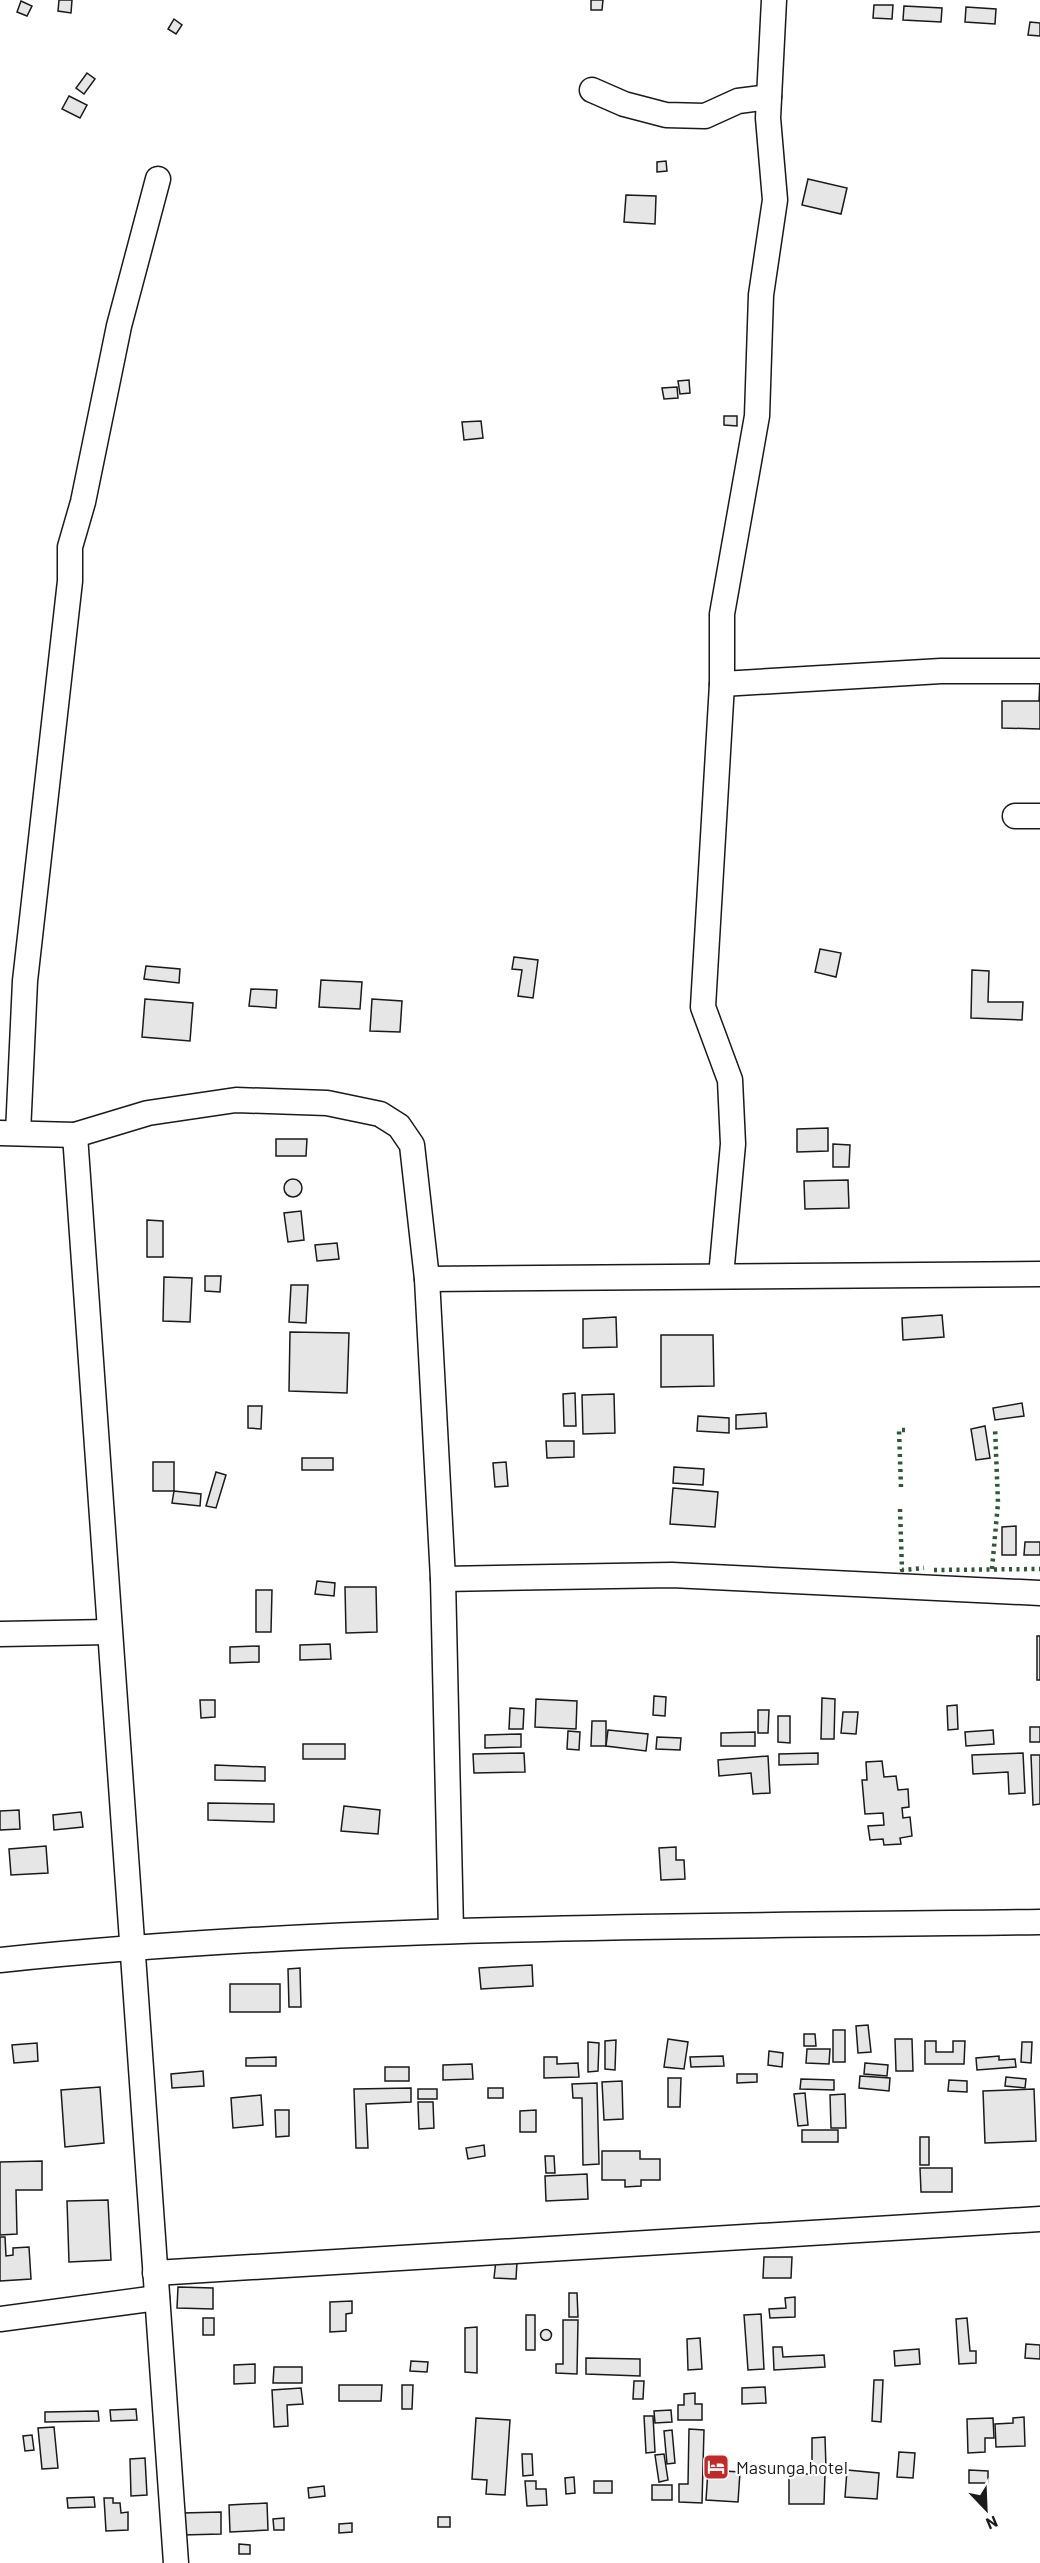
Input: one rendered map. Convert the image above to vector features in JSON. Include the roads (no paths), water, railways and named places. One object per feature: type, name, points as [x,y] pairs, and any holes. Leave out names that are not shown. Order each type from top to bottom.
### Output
[{"type":"street","points":[[721,1276],[733,1144],[729,1080],[703,1007],[722,684],[722,614],[757,416],[761,295],[775,201],[768,118],[774,0]]},
{"type":"street","points":[[592,90],[624,104],[666,115],[705,116],[738,101],[769,97]]},
{"type":"street","points":[[158,179],[119,326],[83,502],[70,547],[69,593],[9,1133],[75,1135],[148,1113],[236,1100],[327,1102],[380,1114],[399,1126],[412,1145],[427,1279],[442,1579],[451,1930]]},
{"type":"street","points":[[722,684],[941,671],[1040,671]]},
{"type":"street","points":[[1015,816],[1040,816]]},
{"type":"street","points":[[75,1135],[176,2563]]},
{"type":"street","points":[[427,1279],[1040,1275]]},
{"type":"street","points":[[442,1579],[672,1575],[1040,1593]]},
{"type":"street","points":[[0,1634],[109,1632]]},
{"type":"street","points":[[0,1960],[132,1946],[451,1930],[1040,1922]]},
{"type":"street","points":[[155,2273],[1040,2219]]},
{"type":"street","points":[[0,2319],[157,2298]]},
{"type":"place","name":"Masunga hotel","points":[[716,2467]]}]
